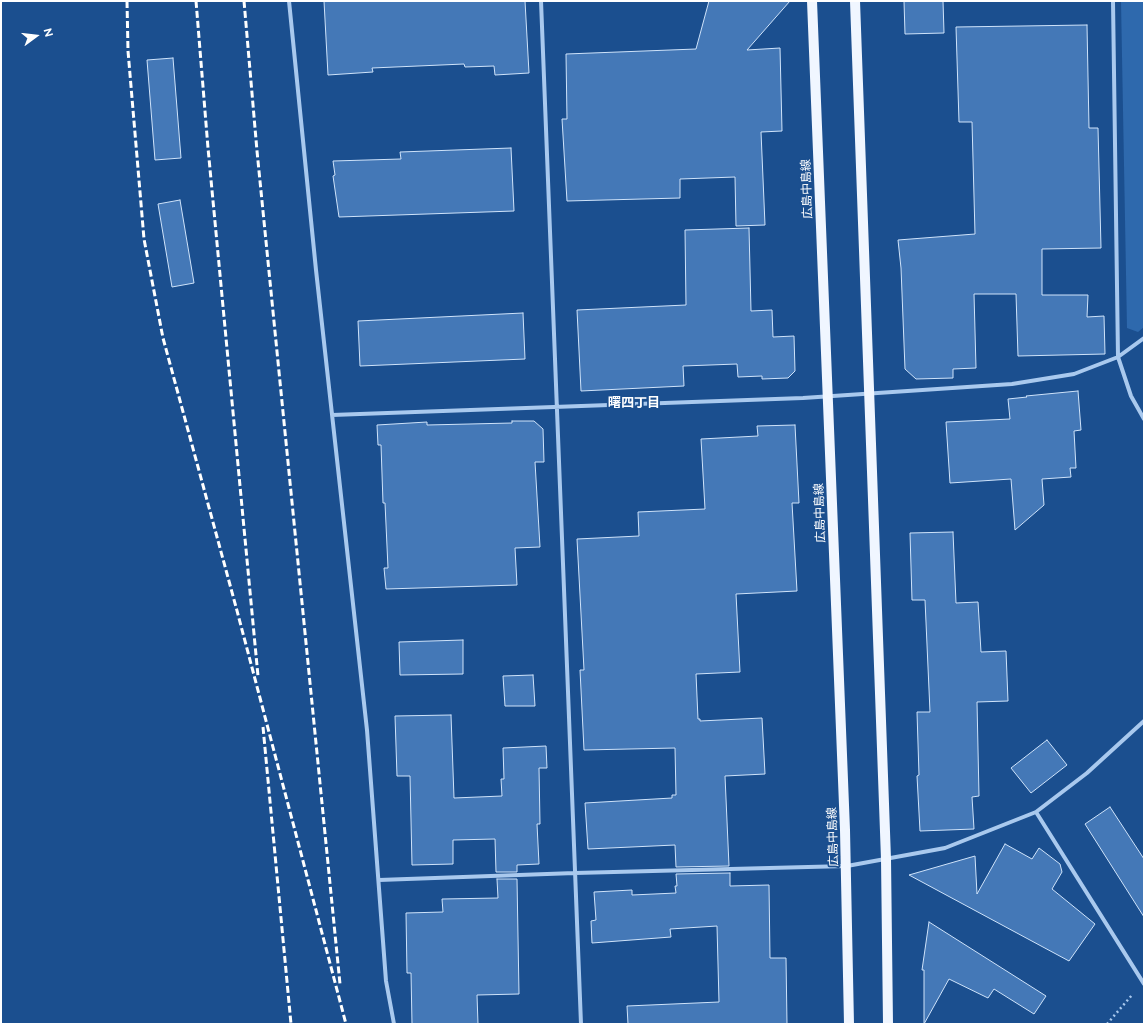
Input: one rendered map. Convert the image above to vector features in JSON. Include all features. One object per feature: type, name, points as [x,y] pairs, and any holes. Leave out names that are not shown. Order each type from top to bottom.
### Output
[{"type":"main road","name":"広島中島線","points":[[812,1],[847,866],[849,1024]]},
{"type":"main road","points":[[855,1],[886,859],[888,1024]]},
{"type":"street","points":[[289,1],[316,270],[366,730],[386,981],[394,1024]]},
{"type":"street","points":[[541,1],[580,1024]]},
{"type":"street","points":[[1113,1],[1118,357],[1131,396],[1144,419]]},
{"type":"street","points":[[332,415],[829,397],[1012,384],[1074,374],[1118,357],[1144,338]]},
{"type":"street","points":[[379,880],[847,866],[945,848],[1036,812],[1087,772],[1144,721]]},
{"type":"street","points":[[1036,812],[1143,983]]},
{"type":"path","points":[[1107,1024],[1143,983]]},
{"type":"shaded area","points":[[1121,1],[1144,1],[1144,327],[1138,332],[1127,328]]},
{"type":"building","points":[[324,1],[525,1],[529,73],[495,75],[494,66],[465,67],[464,64],[372,68],[373,72],[328,75]]},
{"type":"building","points":[[709,1],[790,1],[747,50],[780,48],[782,131],[761,132],[765,225],[736,226],[735,177],[680,179],[680,198],[567,201],[562,119],[567,119],[566,54],[696,49]]},
{"type":"building","points":[[904,1],[943,1],[944,33],[905,34]]},
{"type":"building","points":[[1087,25],[1089,128],[1098,128],[1101,248],[1042,249],[1042,295],[1088,295],[1087,317],[1104,316],[1105,354],[1018,356],[1016,294],[974,294],[976,368],[953,369],[953,378],[916,379],[905,369],[901,268],[898,240],[975,234],[972,122],[959,122],[956,27]]},
{"type":"building","points":[[173,58],[181,158],[155,160],[147,60]]},
{"type":"building","points":[[511,148],[514,211],[339,217],[333,176],[335,175],[333,161],[401,159],[400,152]]},
{"type":"building","points":[[180,200],[194,283],[172,287],[158,204]]},
{"type":"building","points":[[749,228],[751,311],[772,310],[773,337],[794,336],[795,371],[788,378],[762,379],[762,376],[738,377],[737,364],[683,366],[684,386],[581,391],[577,310],[686,305],[685,230]]},
{"type":"building","points":[[523,313],[525,359],[360,366],[358,321]]},
{"type":"building","points":[[1078,391],[1081,430],[1074,431],[1076,468],[1070,468],[1071,477],[1042,479],[1044,505],[1015,530],[1011,479],[950,483],[946,422],[1010,419],[1008,399]]},
{"type":"building","points":[[512,421],[534,421],[543,429],[544,462],[535,462],[540,547],[515,548],[517,585],[386,589],[384,568],[388,568],[385,503],[383,503],[381,445],[378,445],[377,425],[427,422],[427,425],[512,423]]},
{"type":"building","points":[[795,425],[799,503],[792,503],[797,591],[736,594],[740,672],[696,674],[698,719],[700,719],[700,721],[762,718],[765,774],[725,776],[729,866],[676,867],[675,845],[588,849],[585,803],[672,798],[672,795],[676,795],[675,748],[584,750],[580,670],[584,670],[577,539],[639,536],[638,512],[705,509],[701,439],[758,436],[757,426]]},
{"type":"building","points":[[953,532],[956,603],[978,602],[981,652],[1006,651],[1008,701],[977,702],[979,796],[972,797],[974,829],[920,831],[917,776],[919,775],[917,712],[930,712],[925,600],[912,600],[910,533]]},
{"type":"building","points":[[463,640],[463,674],[400,675],[399,642]]},
{"type":"building","points":[[533,675],[535,706],[505,706],[503,676]]},
{"type":"building","points":[[451,715],[454,798],[502,796],[501,779],[504,779],[503,748],[546,746],[547,768],[539,768],[540,824],[537,824],[539,864],[517,865],[517,872],[496,872],[495,839],[453,840],[453,864],[412,865],[410,776],[397,776],[395,716]]},
{"type":"building","points":[[1047,740],[1067,765],[1031,793],[1011,768]]},
{"type":"building","points":[[1110,807],[1144,859],[1144,917],[1085,824]]},
{"type":"building","points":[[1005,844],[1032,859],[1039,848],[1060,864],[1062,872],[1052,889],[1095,924],[1069,961],[909,875],[975,856],[977,894]]},
{"type":"building","points":[[730,873],[730,886],[769,885],[770,958],[786,958],[787,1024],[628,1024],[627,1006],[719,1002],[717,926],[670,929],[671,937],[592,943],[591,921],[596,920],[594,892],[632,890],[632,895],[676,893],[676,874]]},
{"type":"building","points":[[497,879],[517,879],[519,994],[477,995],[478,1024],[412,1024],[411,973],[407,973],[406,913],[443,912],[442,899],[498,898]]},
{"type":"building","points":[[929,922],[1046,996],[1034,1014],[994,989],[988,998],[949,979],[924,1024],[924,970],[922,970]]},
{"type":"railway","points":[[127,1],[128,51],[144,239],[163,338],[346,1024]]},
{"type":"railway","points":[[196,1],[208,148],[258,676]]},
{"type":"railway","points":[[244,1],[257,151],[340,984]]},
{"type":"railway","points":[[263,727],[291,1024]]},
{"type":"district","name":"曙四丁目","points":[[634,403]]}]
